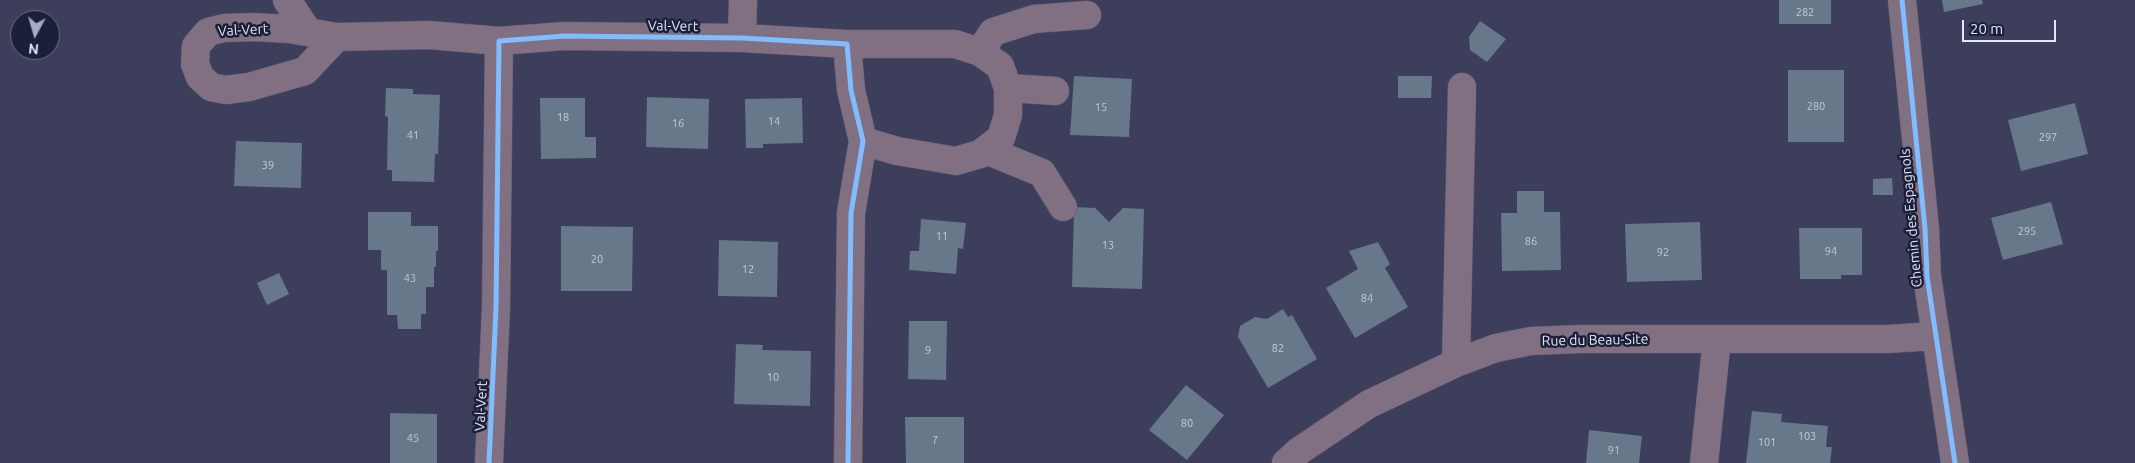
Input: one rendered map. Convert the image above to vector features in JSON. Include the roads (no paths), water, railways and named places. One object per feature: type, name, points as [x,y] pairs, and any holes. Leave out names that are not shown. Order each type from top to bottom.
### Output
[{"type":"street","points":[[287,0],[308,32]]},
{"type":"street","points":[[742,0],[742,38]]},
{"type":"street","name":"Chemin des Espagnols","points":[[1902,0],[1925,228],[1927,276],[1955,463]]},
{"type":"street","points":[[980,52],[993,32],[1034,19],[1087,15]]},
{"type":"street","name":"Val-Vert","points":[[337,37],[305,71],[249,87],[226,90],[211,88],[200,77],[194,64],[196,46],[208,32],[224,28],[254,27],[337,37],[429,35],[499,41],[564,36],[742,38],[847,44],[955,44],[980,52],[1000,66],[1008,88],[1008,116],[1001,138],[980,154],[956,161],[897,151],[863,141]]},
{"type":"street","name":"Val-Vert","points":[[489,463],[496,308],[499,41]]},
{"type":"street","points":[[847,44],[851,90],[863,141],[851,213],[848,463]]},
{"type":"street","points":[[1456,364],[1462,87]]},
{"type":"street","points":[[1008,88],[1055,91]]},
{"type":"street","points":[[986,150],[1042,173],[1063,207]]},
{"type":"street","name":"Rue du Beau-Site","points":[[1286,463],[1299,451],[1369,404],[1496,348],[1531,340],[1888,339],[1935,336]]},
{"type":"street","points":[[1704,463],[1717,339]]}]
